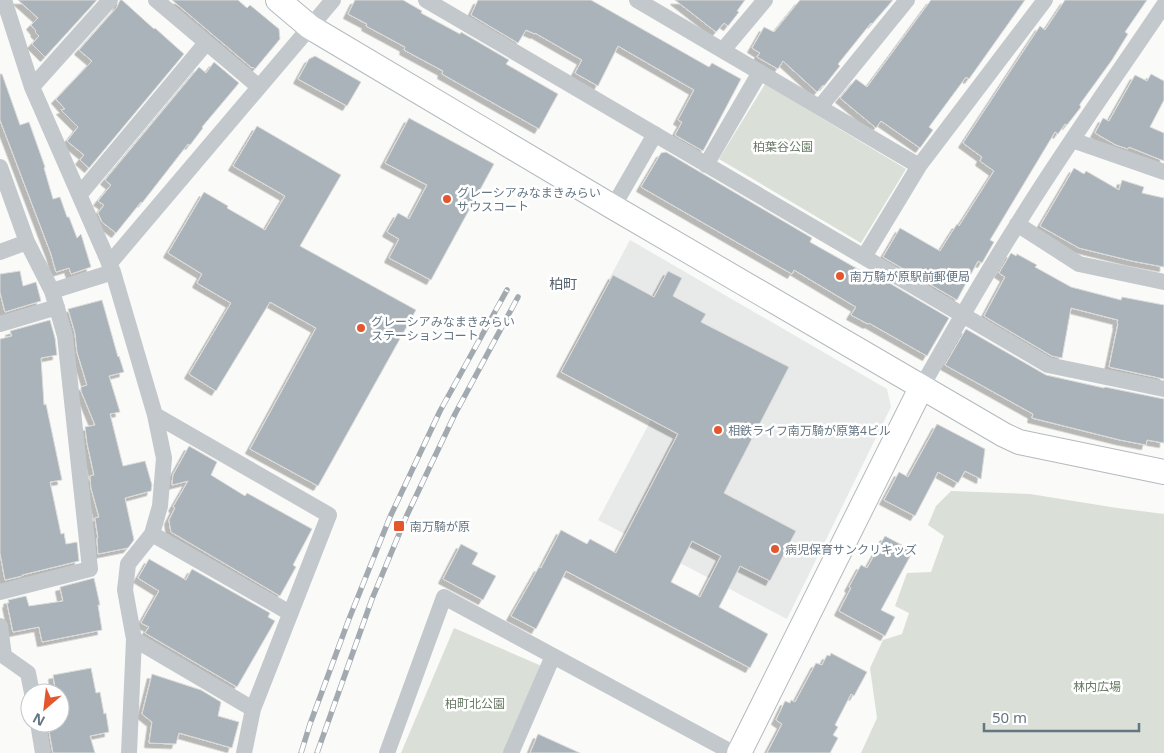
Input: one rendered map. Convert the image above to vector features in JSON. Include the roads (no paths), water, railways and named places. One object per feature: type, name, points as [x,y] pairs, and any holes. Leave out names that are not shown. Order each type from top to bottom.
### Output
[{"type":"street","points":[[4,0],[32,87],[111,268],[155,415],[164,458],[160,506],[152,534],[128,564],[125,590],[134,639],[129,753]]},
{"type":"street","points":[[32,87],[110,0]]},
{"type":"street","points":[[156,0],[259,87]]},
{"type":"street","points":[[278,0],[310,27],[1004,436],[1019,442],[1164,472]]},
{"type":"street","points":[[52,292],[111,268],[333,0]]},
{"type":"street","points":[[426,0],[1048,365],[1164,390]]},
{"type":"street","points":[[637,0],[919,166]]},
{"type":"street","points":[[723,50],[765,0]]},
{"type":"street","points":[[820,108],[907,0]]},
{"type":"street","points":[[864,257],[919,166],[1045,0]]},
{"type":"street","points":[[738,753],[921,388],[1017,224],[1164,5]]},
{"type":"street","points":[[80,194],[206,43]]},
{"type":"street","points":[[706,164],[760,72]]},
{"type":"street","points":[[613,207],[655,134]]},
{"type":"street","points":[[1072,140],[1164,172]]},
{"type":"street","points":[[0,167],[27,242],[52,292],[65,336],[90,569],[0,592]]},
{"type":"street","points":[[1017,224],[1079,264],[1164,282]]},
{"type":"street","points":[[0,252],[27,242]]},
{"type":"street","points":[[0,324],[57,307]]},
{"type":"street","points":[[155,415],[329,515],[253,709],[244,753]]},
{"type":"street","points":[[152,534],[290,612]]},
{"type":"street","points":[[387,753],[444,597],[733,753]]},
{"type":"street","points":[[0,626],[4,656],[28,673],[30,683]]},
{"type":"street","points":[[134,639],[253,709]]},
{"type":"street","points":[[511,753],[552,656]]},
{"type":"street","points":[[40,733],[43,753]]},
{"type":"railway","points":[[301,753],[349,619],[390,517],[440,411],[507,290]]},
{"type":"railway","points":[[317,753],[372,599],[407,515],[455,414],[518,297]]},
{"type":"place","name":"グレーシアみなまきみらい サウスコート","points":[[447,199]]},
{"type":"place","name":"南万騎が原駅前郵便局","points":[[840,276]]},
{"type":"place","name":"グレーシアみなまきみらい ステーションコート","points":[[361,328]]},
{"type":"place","name":"相鉄ライフ南万騎が原第4ビル","points":[[718,430]]},
{"type":"place","name":"南万騎が原","points":[[399,526]]},
{"type":"place","name":"病児保育サンクリキッズ","points":[[775,549]]},
{"type":"district","name":"柏町","points":[[563,283]]},
{"type":"park label","name":"柏葉谷公園","points":[[783,146]]},
{"type":"park label","name":"林内広場","points":[[1097,686]]},
{"type":"park label","name":"柏町北公園","points":[[475,703]]}]
